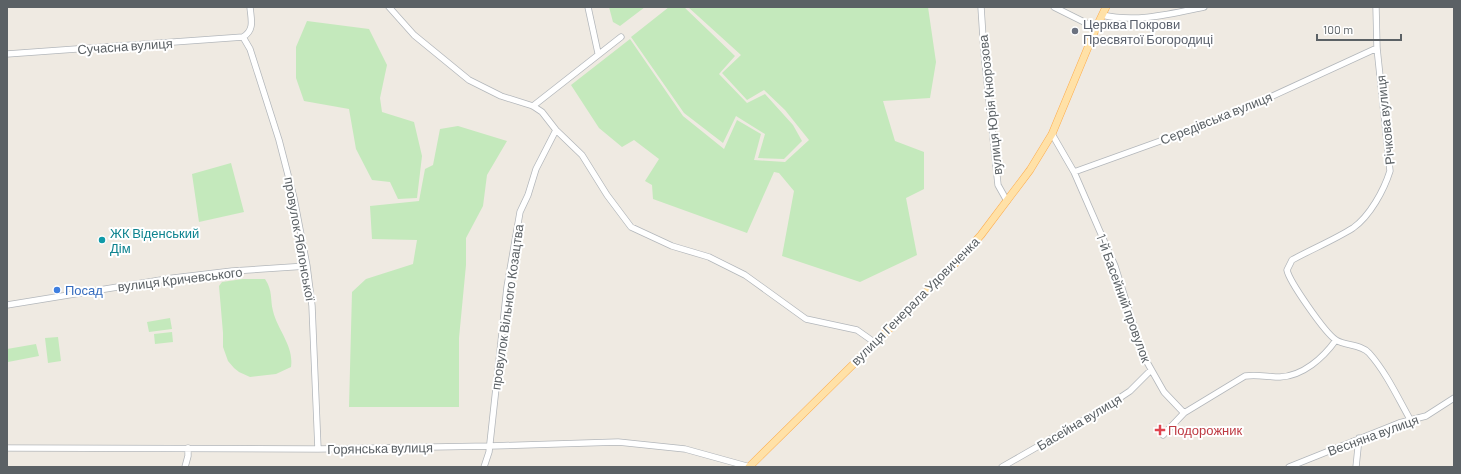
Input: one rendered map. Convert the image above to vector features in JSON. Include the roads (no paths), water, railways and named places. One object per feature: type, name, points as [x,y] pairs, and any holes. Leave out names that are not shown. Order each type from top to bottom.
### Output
[{"type":"main road","name":"вулиця Генерала Удовиченка","points":[[750,467],[874,342],[952,267],[981,235],[1030,170],[1052,134],[1106,7]]},
{"type":"street","points":[[243,37],[249,33],[252,26],[250,7]]},
{"type":"street","points":[[389,7],[414,35],[469,80],[501,96],[533,106],[542,112],[556,130],[582,154],[607,195],[631,227],[672,246],[709,256],[745,275],[806,318],[857,330],[874,342]]},
{"type":"street","points":[[588,7],[598,53]]},
{"type":"street","name":"вулиця Юрія Кнорозова","points":[[981,7],[984,53],[997,178],[998,185],[1007,201]]},
{"type":"street","points":[[1054,7],[1096,28]]},
{"type":"street","points":[[1102,15],[1116,19],[1153,17],[1204,7]]},
{"type":"street","name":"Річкова вулиця","points":[[1376,7],[1377,48],[1390,171],[1385,188],[1376,202],[1354,227],[1292,260],[1287,270],[1310,309],[1336,340],[1368,352],[1379,366],[1411,421]]},
{"type":"street","name":"Сучасна вулиця","points":[[7,54],[243,37]]},
{"type":"street","name":"провулок Яблонської","points":[[243,37],[250,49],[279,140],[294,198],[307,266],[312,306],[318,449]]},
{"type":"street","points":[[533,106],[598,53],[621,37]]},
{"type":"street","name":"Середівська вулиця","points":[[1074,172],[1227,117],[1377,48]]},
{"type":"street","name":"провулок Вільного Козацтва","points":[[484,467],[490,446],[507,287],[520,212],[528,195],[536,169],[556,130]]},
{"type":"street","name":"1-й Басейний провулок","points":[[1052,134],[1074,172],[1115,266],[1143,355],[1164,392],[1184,413]]},
{"type":"street","name":"вулиця Кричевського","points":[[7,305],[173,278],[307,266]]},
{"type":"street","points":[[1163,435],[1184,413],[1245,376],[1255,375],[1280,377],[1300,373],[1316,361],[1336,340]]},
{"type":"street","name":"Басейна вулиця","points":[[1002,467],[1103,409],[1130,391],[1151,370]]},
{"type":"street","name":"Весняна вулиця","points":[[1289,467],[1399,423],[1426,416],[1454,398]]},
{"type":"street","points":[[1356,467],[1359,438]]},
{"type":"street","name":"Горянська вулиця","points":[[7,448],[318,449],[618,442],[685,449],[750,467]]},
{"type":"street","points":[[185,467],[188,456],[188,448]]},
{"type":"place","name":"Церква Покрови Пресвятої Богородиці","points":[[1075,31]]},
{"type":"place","name":"ЖК Віденський Дім","points":[[102,240]]},
{"type":"place","name":"Посад","points":[[57,290]]},
{"type":"place","name":"Подорожник","points":[[1160,430]]}]
